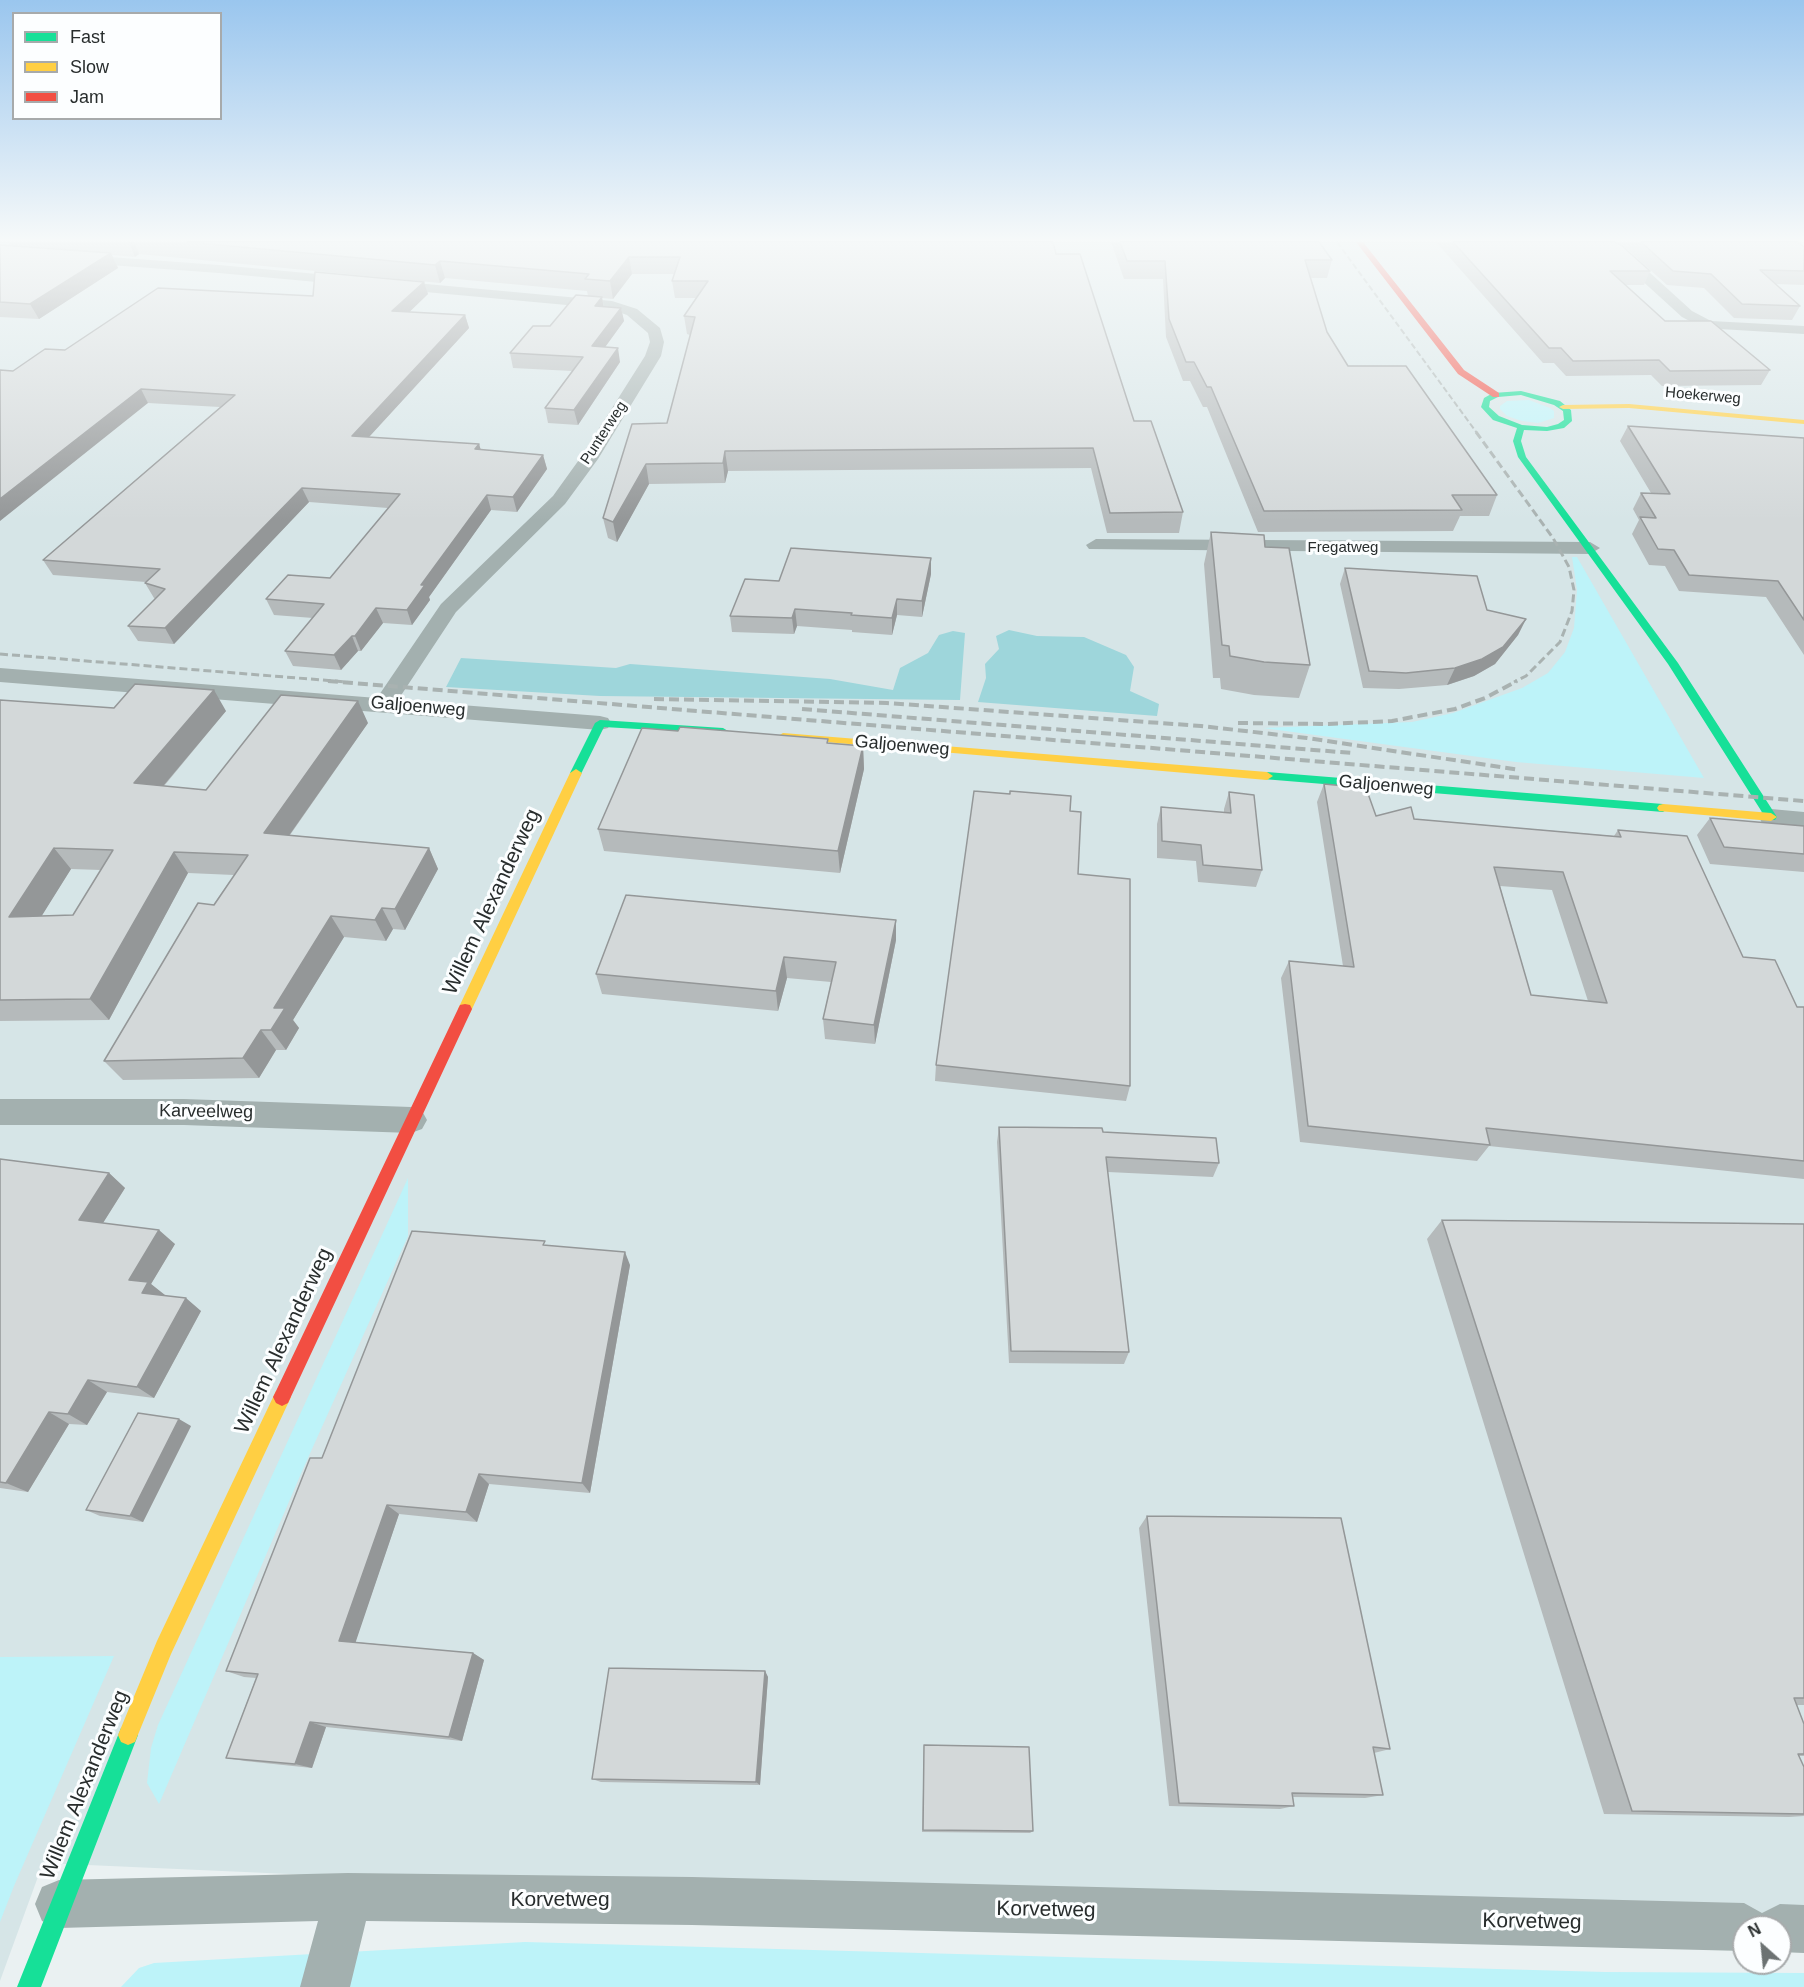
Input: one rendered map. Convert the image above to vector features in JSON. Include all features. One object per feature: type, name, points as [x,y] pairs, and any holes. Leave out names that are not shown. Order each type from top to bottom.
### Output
[{"type":"street","name":"Punterweg","points":[[384,704],[448,608],[559,500],[583,468],[653,356],[657,342],[656,335]]},
{"type":"street","points":[[1432,335],[1461,372],[1496,395],[1531,395],[1563,407],[1569,418],[1561,426],[1547,429],[1521,427],[1504,422],[1486,411],[1485,403],[1496,395]]},
{"type":"street","name":"Hoekerweg","points":[[1563,407],[1629,406],[1804,422]]},
{"type":"street","points":[[1521,427],[1517,441],[1522,457],[1674,663],[1771,817]]},
{"type":"street","name":"Fregatweg","points":[[1096,545],[1590,548]]},
{"type":"street","name":"Galjoenweg","points":[[0,675],[740,733]]},
{"type":"street","name":"Willem Alexanderweg","points":[[29,1987],[59,1904],[164,1648],[600,723]]},
{"type":"street","name":"Galjoenweg","points":[[764,735],[1804,820]]},
{"type":"street","name":"Karveelweg","points":[[0,1112],[184,1112],[411,1120]]},
{"type":"street","points":[[325,1987],[348,1897]]},
{"type":"street","name":"Korvetweg","points":[[59,1904],[348,1897],[692,1901],[1732,1927]]},
{"type":"shaded area","points":[[0,335],[1804,335],[1804,1941],[1792,1934],[1792,1915],[1732,1915],[1732,1938],[43,1863],[0,1981]]},
{"type":"shaded area","points":[[1529,400],[1550,408],[1554,411],[1554,418],[1538,423],[1522,421],[1507,416],[1500,409],[1500,406],[1507,401]]},
{"type":"shaded area","points":[[1572,557],[1577,557],[1704,778],[1516,762],[1263,728],[1412,722],[1453,713],[1522,688],[1548,673],[1565,652],[1574,628],[1577,590]]},
{"type":"shaded area","points":[[1009,630],[1037,636],[1084,637],[1126,655],[1134,667],[1130,691],[1159,704],[1157,716],[978,702],[986,678],[985,664],[999,649],[996,636]]},
{"type":"shaded area","points":[[953,631],[965,633],[960,700],[600,696],[446,687],[461,658],[616,668],[630,664],[830,679],[893,690],[900,668],[928,653],[939,635]]},
{"type":"shaded area","points":[[408,1178],[408,1236],[303,1469],[159,1804],[147,1783],[151,1748],[158,1725]]},
{"type":"shaded area","points":[[114,1656],[14,1886],[0,1922],[0,1657]]},
{"type":"shaded area","points":[[525,1942],[1605,1972],[1732,1973],[1732,1975],[1804,1973],[1804,1987],[121,1987],[139,1968],[154,1963]]},
{"type":"building","points":[[88,335],[447,335],[352,436],[479,444],[475,449],[543,455],[513,497],[487,495],[421,585],[425,585],[407,610],[376,608],[355,636],[352,636],[334,655],[285,651],[324,604],[266,599],[288,575],[330,578],[400,494],[302,488],[165,628],[128,626],[165,589],[145,583],[160,569],[43,560],[235,395],[141,389],[0,499],[0,370],[13,371],[45,349],[65,350]]},
{"type":"building","points":[[526,335],[601,335],[592,346],[618,348],[574,410],[545,408],[583,357],[510,353]]},
{"type":"building","points":[[690,335],[1106,335],[1134,421],[1151,421],[1183,512],[1110,513],[1093,448],[725,451],[723,463],[646,464],[613,522],[603,518],[632,424],[667,423]]},
{"type":"building","points":[[1175,335],[1329,335],[1348,366],[1406,366],[1497,495],[1452,495],[1462,510],[1264,511],[1211,387],[1207,387],[1194,362],[1186,362]]},
{"type":"building","points":[[1537,335],[1728,335],[1770,370],[1670,371],[1659,360],[1573,361],[1561,348],[1549,348]]},
{"type":"building","points":[[1628,426],[1804,438],[1804,620],[1778,581],[1689,575],[1674,550],[1658,549],[1640,517],[1656,518],[1641,493],[1670,494]]},
{"type":"building","points":[[1211,532],[1264,535],[1265,547],[1289,548],[1310,665],[1264,662],[1230,656],[1229,646],[1222,645]]},
{"type":"building","points":[[791,548],[931,558],[922,601],[897,599],[892,618],[795,609],[792,618],[730,616],[745,579],[779,581]]},
{"type":"building","points":[[1345,568],[1477,576],[1487,610],[1526,619],[1503,647],[1482,659],[1455,668],[1406,673],[1369,671]]},
{"type":"building","points":[[135,684],[214,690],[134,783],[206,790],[281,695],[358,701],[264,833],[429,848],[395,909],[382,908],[375,920],[331,916],[274,1008],[285,1008],[271,1030],[261,1030],[243,1058],[104,1061],[198,903],[214,905],[248,855],[174,852],[90,999],[0,1000],[0,700],[114,708]],"holes":[[[54,848],[113,850],[73,915],[9,917]]]},
{"type":"building","points":[[680,727],[828,739],[827,743],[863,746],[838,851],[598,829],[642,728],[678,731]]},
{"type":"building","points":[[1324,784],[1366,788],[1376,816],[1411,807],[1414,819],[1621,837],[1618,830],[1687,836],[1743,957],[1775,960],[1797,1007],[1804,1007],[1804,1161],[1486,1128],[1490,1145],[1308,1126],[1289,961],[1354,967]],"holes":[[[1494,867],[1563,872],[1607,1003],[1531,995]]]},
{"type":"building","points":[[974,791],[1010,794],[1010,791],[1071,796],[1070,811],[1081,812],[1078,874],[1130,879],[1130,1086],[936,1065]]},
{"type":"building","points":[[1229,792],[1254,795],[1262,870],[1203,865],[1201,845],[1162,841],[1161,807],[1231,813]]},
{"type":"building","points":[[1710,818],[1804,826],[1804,854],[1724,847]]},
{"type":"building","points":[[626,895],[896,920],[874,1025],[823,1019],[836,962],[784,957],[776,991],[596,974]]},
{"type":"building","points":[[999,1127],[1102,1128],[1103,1132],[1216,1138],[1219,1163],[1106,1157],[1129,1352],[1011,1351]]},
{"type":"building","points":[[0,1159],[109,1173],[79,1220],[159,1230],[129,1280],[148,1282],[142,1293],[186,1298],[137,1387],[88,1380],[68,1414],[49,1412],[6,1483],[0,1482]]},
{"type":"building","points":[[1442,1220],[1804,1224],[1804,1698],[1794,1698],[1804,1724],[1804,1754],[1798,1754],[1804,1767],[1804,1814],[1632,1811]]},
{"type":"building","points":[[412,1231],[545,1241],[543,1245],[625,1252],[582,1483],[479,1474],[466,1512],[387,1505],[339,1641],[473,1653],[449,1737],[310,1722],[295,1764],[226,1758],[258,1674],[226,1671],[310,1458],[322,1458]]},
{"type":"building","points":[[138,1413],[179,1419],[130,1516],[86,1510]]},
{"type":"building","points":[[1147,1516],[1341,1518],[1390,1749],[1373,1747],[1383,1795],[1292,1793],[1294,1806],[1179,1803]]},
{"type":"building","points":[[609,1668],[765,1671],[756,1782],[592,1779]]},
{"type":"building","points":[[924,1745],[1029,1747],[1033,1831],[923,1830]]},
{"type":"railway","points":[[1405,335],[1477,433]]},
{"type":"railway","points":[[1476,432],[1553,538],[1569,567],[1574,590],[1572,611],[1560,642],[1526,676],[1514,682]]},
{"type":"railway","points":[[0,654],[347,682]]},
{"type":"railway","points":[[328,681],[1804,801]]},
{"type":"railway","points":[[1238,723],[1328,724],[1392,721],[1455,709],[1485,698],[1517,681]]},
{"type":"railway","points":[[654,699],[887,703],[1201,726],[1307,738],[1520,770]]},
{"type":"railway","points":[[802,709],[1352,753]]},
{"type":"traffic: fast","points":[[1521,393],[1557,403],[1567,410],[1568,421],[1561,426],[1547,429],[1521,427],[1496,418],[1485,407],[1487,400],[1496,395],[1521,393]]},
{"type":"traffic: fast","points":[[1521,427],[1517,441],[1522,457],[1673,663],[1771,817]]},
{"type":"traffic: fast","points":[[576,773],[600,723],[723,731]]},
{"type":"traffic: fast","points":[[1267,776],[1663,808]]},
{"type":"traffic: fast","points":[[29,1987],[128,1735]]},
{"type":"traffic: slow","points":[[1563,407],[1629,406],[1804,422]]},
{"type":"traffic: slow","points":[[783,736],[1267,776]]},
{"type":"traffic: slow","points":[[465,1009],[576,773]]},
{"type":"traffic: slow","points":[[1663,808],[1771,817]]},
{"type":"traffic: slow","points":[[128,1735],[164,1648],[282,1397]]},
{"type":"traffic: jam","points":[[1432,335],[1461,372],[1496,395]]},
{"type":"traffic: jam","points":[[282,1397],[465,1009]]}]
